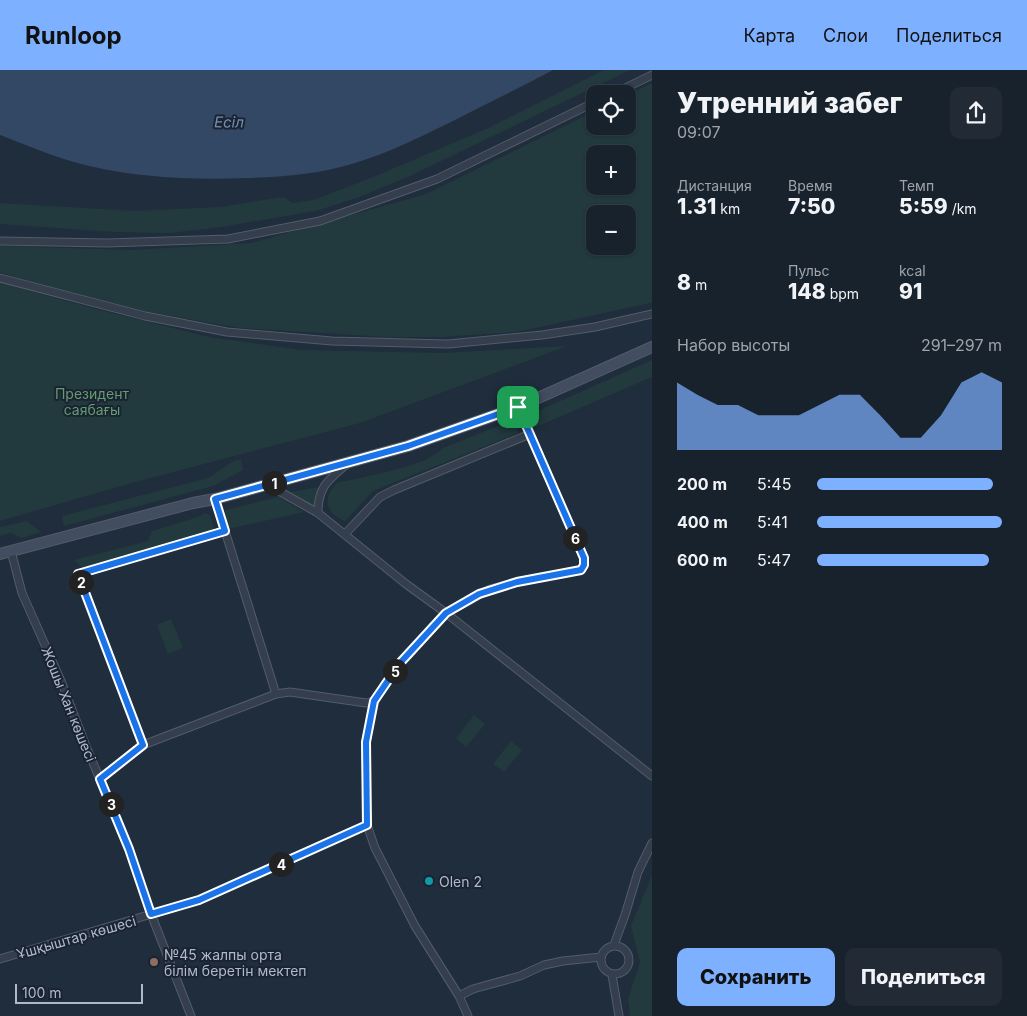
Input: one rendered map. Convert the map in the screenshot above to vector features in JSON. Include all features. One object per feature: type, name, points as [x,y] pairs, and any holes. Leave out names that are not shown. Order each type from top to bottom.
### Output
[{"type":"main road","points":[[0,554],[78,533],[195,508],[215,499],[408,446],[518,407],[652,347]]},
{"type":"street","points":[[631,85],[652,75]]},
{"type":"street","points":[[0,241],[107,243],[228,239],[320,221],[437,179],[586,106]]},
{"type":"street","points":[[0,278],[144,316],[227,332],[332,342],[448,344],[542,335],[595,327],[652,314]]},
{"type":"street","points":[[468,1016],[459,996],[416,926],[375,848],[367,825],[366,742],[374,701],[400,663],[446,613],[490,589],[581,570],[584,565],[584,558],[518,407]]},
{"type":"street","points":[[345,534],[380,497],[530,434]]},
{"type":"street","points":[[318,513],[318,503],[324,484],[349,463]]},
{"type":"street","points":[[268,485],[318,513],[652,776]]},
{"type":"street","points":[[215,499],[276,694]]},
{"type":"street","points":[[143,745],[78,574],[225,531]]},
{"type":"street","name":"Жошы Хан көшесі","points":[[10,551],[22,593],[61,681],[129,849],[151,914],[191,1016]]},
{"type":"street","points":[[100,779],[143,745],[276,694],[290,692],[366,703],[374,701]]},
{"type":"street","name":"Ұшқыштар көшесі","points":[[0,959],[199,900],[367,825]]},
{"type":"street","points":[[614,945],[626,950],[630,961],[624,972],[612,975],[605,971],[601,965],[601,958],[605,949],[614,945],[626,916],[638,872],[652,843]]},
{"type":"street","points":[[459,996],[473,989],[520,976],[544,965],[563,961],[601,958]]},
{"type":"street","points":[[612,975],[619,1016]]},
{"type":"green space","points":[[604,70],[630,70],[599,85],[586,85],[586,91],[410,176],[362,196],[316,211],[221,227],[170,233],[114,232],[0,224],[0,203],[135,211],[219,207],[283,197],[293,203],[314,200],[488,128]]},
{"type":"green space","points":[[652,83],[652,302],[650,303],[517,332],[441,337],[386,337],[240,328],[125,308],[51,289],[0,272],[0,246],[133,250],[251,243],[426,194],[586,115],[586,135],[636,135],[636,91]]},
{"type":"green space","name":"Президент саябағы","points":[[0,283],[209,337],[302,350],[442,353],[567,346],[360,423],[128,484],[0,521]]},
{"type":"green space","points":[[652,360],[652,377],[536,427],[530,422],[531,414]]},
{"type":"green space","points":[[513,420],[518,433],[373,491],[345,521],[336,516],[328,506],[328,497],[337,483],[414,464],[425,460],[443,448]]},
{"type":"green space","points":[[235,460],[241,460],[243,470],[213,486],[64,526],[62,516],[208,478]]},
{"type":"green space","points":[[320,487],[315,507],[290,492]]},
{"type":"green space","points":[[278,497],[304,512],[228,529],[225,510]]},
{"type":"green space","points":[[205,513],[210,515],[214,528],[212,532],[83,568],[74,560],[148,541],[152,531],[198,517]]},
{"type":"green space","points":[[27,521],[41,532],[22,538],[11,533],[0,536],[0,527]]},
{"type":"green space","points":[[171,619],[183,648],[168,654],[157,625]]},
{"type":"green space","points":[[474,715],[485,724],[466,747],[456,738]]},
{"type":"green space","points":[[511,741],[522,750],[504,772],[493,764]]},
{"type":"green space","points":[[652,875],[652,1016],[630,1016],[628,999],[640,962],[631,926]]},
{"type":"water","name":"Есіл","points":[[0,70],[553,70],[414,140],[355,163],[328,170],[288,176],[207,179],[148,176],[89,166],[55,156],[0,135]]},
{"type":"place","name":"Olen 2","points":[[429,881]]},
{"type":"place","name":"№45 жалпы орта білім беретін мектеп","points":[[154,962]]},
{"type":"route","points":[[518,407],[584,558],[584,565],[581,570],[517,582],[479,594],[446,613],[400,663],[374,701],[366,742],[367,825],[199,900],[151,914],[146,894],[129,849],[100,779],[143,745],[78,574],[225,531],[215,499],[408,446],[518,407]]}]
